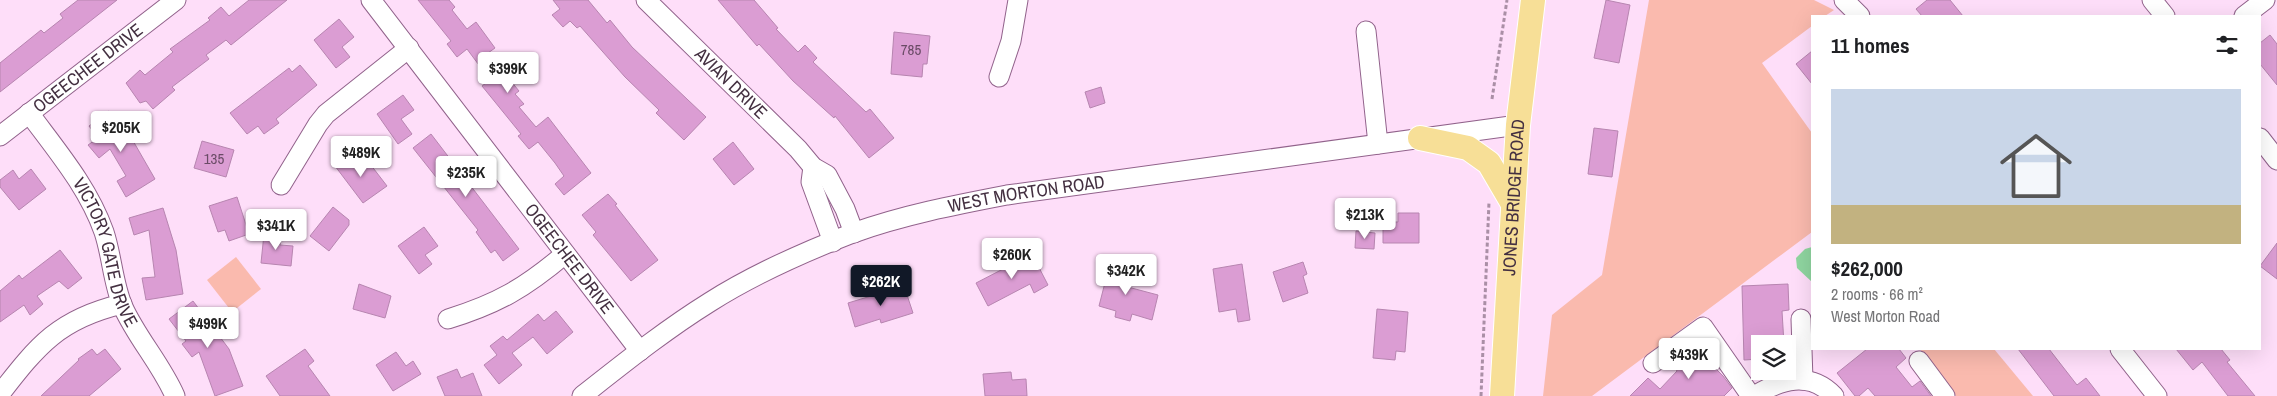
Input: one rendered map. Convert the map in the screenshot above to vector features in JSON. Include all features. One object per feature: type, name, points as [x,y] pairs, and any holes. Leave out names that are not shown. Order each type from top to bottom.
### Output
[{"type":"main road","name":"JONES BRIDGE ROAD","points":[[1502,396],[1518,125],[1534,0]]},
{"type":"main road","points":[[1420,138],[1468,148],[1489,163],[1513,204]]},
{"type":"street","name":"OGEECHEE DRIVE","points":[[0,136],[176,0]]},
{"type":"street","name":"OGEECHEE DRIVE","points":[[371,0],[640,351]]},
{"type":"street","name":"AVIAN DRIVE","points":[[646,0],[798,149],[813,167],[826,176],[845,209],[854,233]]},
{"type":"street","points":[[999,77],[1011,41],[1018,0]]},
{"type":"street","points":[[1844,0],[1859,15]]},
{"type":"street","points":[[2152,0],[2164,15]]},
{"type":"street","points":[[2245,15],[2266,0]]},
{"type":"street","points":[[1366,31],[1378,144]]},
{"type":"street","points":[[281,185],[326,114],[408,48]]},
{"type":"street","name":"VICTORY GATE DRIVE","points":[[29,113],[79,181],[93,204],[104,234],[122,304],[134,330],[169,382],[175,396]]},
{"type":"street","name":"WEST MORTON ROAD","points":[[584,395],[640,351],[711,301],[779,264],[854,233],[925,211],[1007,195],[1518,125]]},
{"type":"street","points":[[2261,139],[2277,160]]},
{"type":"street","points":[[813,167],[811,182],[833,242]]},
{"type":"street","points":[[448,320],[482,309],[515,293],[565,254]]},
{"type":"street","points":[[0,394],[29,357],[61,328],[93,311],[122,304]]},
{"type":"street","points":[[1801,319],[1803,380]]},
{"type":"street","points":[[1653,363],[1703,327],[1752,396],[1773,384],[1788,380],[1803,380],[1817,385],[1834,396]]},
{"type":"street","points":[[2121,350],[2157,396]]},
{"type":"street","points":[[1919,361],[1944,396]]},
{"type":"path","points":[[1492,99],[1507,0]]},
{"type":"path","points":[[1481,396],[1489,201]]},
{"type":"shaded area","points":[[1649,0],[1814,0],[1834,10],[1826,15],[1811,15],[1811,27],[1762,63],[1811,132],[1811,233],[1592,396],[1543,396],[1552,315],[1602,275]]},
{"type":"shaded area","points":[[1811,247],[1811,281],[1797,268],[1796,258],[1805,249]]},
{"type":"shaded area","points":[[236,257],[261,289],[232,312],[207,280]]},
{"type":"shaded area","points":[[1921,350],[1995,350],[2033,396],[1956,396]]},
{"type":"building","points":[[78,0],[117,0],[0,92],[0,63],[41,30],[44,33],[63,18],[60,14]]},
{"type":"building","points":[[249,0],[287,0],[231,45],[226,40],[206,55],[209,59],[172,87],[175,90],[153,109],[146,101],[140,103],[126,83],[140,70],[145,75],[173,52],[170,49],[210,20],[208,18],[221,7],[229,16]]},
{"type":"building","points":[[418,0],[449,0],[455,7],[452,10],[467,29],[476,22],[495,48],[488,53],[519,91],[515,94],[524,104],[519,107],[536,127],[548,117],[591,173],[564,195],[555,184],[564,176],[555,163],[538,142],[529,149],[518,136],[521,134],[482,86],[490,80],[467,49],[457,57],[447,44],[451,41]]},
{"type":"building","points":[[553,0],[588,0],[607,23],[610,20],[632,47],[706,117],[684,140],[656,113],[659,110],[625,77],[580,26],[577,28],[570,21],[563,27],[552,15],[560,9]]},
{"type":"building","points":[[718,0],[754,0],[778,28],[776,29],[798,52],[805,45],[817,58],[813,62],[866,112],[870,109],[894,138],[869,158],[835,116],[834,118],[793,81],[759,44],[757,46]]},
{"type":"building","points":[[1606,0],[1630,5],[1619,63],[1594,58]]},
{"type":"building","points":[[1927,0],[1950,0],[1962,15],[1921,15],[1916,9]]},
{"type":"building","points":[[339,19],[354,37],[342,47],[350,57],[336,68],[314,40]]},
{"type":"building","points":[[894,32],[930,36],[927,64],[923,64],[922,77],[891,74]]},
{"type":"building","points":[[2270,35],[2277,44],[2277,85],[2261,65],[2261,42]]},
{"type":"building","points":[[1811,52],[1811,83],[1796,64]]},
{"type":"building","points":[[300,65],[317,85],[276,119],[279,123],[264,134],[258,126],[247,134],[230,113],[289,68],[292,72]]},
{"type":"building","points":[[1101,87],[1105,103],[1090,108],[1085,92]]},
{"type":"building","points":[[403,95],[414,110],[401,119],[412,134],[398,144],[377,114]]},
{"type":"building","points":[[109,111],[132,139],[155,179],[126,197],[117,181],[126,176],[110,149],[99,158],[88,145],[98,138],[89,126]]},
{"type":"building","points":[[1594,128],[1618,131],[1612,177],[1588,174]]},
{"type":"building","points":[[431,134],[519,249],[503,261],[495,250],[491,253],[476,232],[478,230],[413,148]]},
{"type":"building","points":[[202,141],[234,150],[226,177],[194,168]]},
{"type":"building","points":[[733,142],[754,169],[734,185],[713,159]]},
{"type":"building","points":[[350,155],[358,166],[367,160],[387,186],[363,203],[335,166]]},
{"type":"building","points":[[31,169],[46,189],[19,210],[0,187],[0,180],[13,170],[19,179]]},
{"type":"building","points":[[608,194],[658,260],[631,281],[593,235],[596,232],[582,215]]},
{"type":"building","points":[[237,197],[249,234],[229,241],[225,230],[218,232],[209,206]]},
{"type":"building","points":[[333,207],[349,220],[349,225],[329,251],[310,236]]},
{"type":"building","points":[[163,208],[176,250],[183,294],[146,300],[142,278],[155,277],[149,230],[134,235],[129,218]]},
{"type":"building","points":[[1398,213],[1419,213],[1419,243],[1383,243],[1383,222],[1398,222]]},
{"type":"building","points":[[424,227],[438,246],[425,255],[432,264],[419,274],[398,246]]},
{"type":"building","points":[[1356,231],[1375,233],[1374,249],[1355,248]]},
{"type":"building","points":[[264,234],[281,235],[280,245],[293,246],[291,266],[261,263]]},
{"type":"building","points":[[2277,243],[2277,279],[2261,267]]},
{"type":"building","points":[[60,250],[82,278],[68,289],[59,281],[37,296],[43,304],[30,315],[24,305],[0,322],[0,291],[19,275],[22,279]]},
{"type":"building","points":[[1032,254],[1048,285],[1034,293],[1030,284],[988,306],[976,283]]},
{"type":"building","points":[[1303,262],[1307,274],[1303,276],[1308,293],[1283,302],[1273,272]]},
{"type":"building","points":[[1110,263],[1129,268],[1124,286],[1158,295],[1152,320],[1132,314],[1130,321],[1115,317],[1116,311],[1099,306]]},
{"type":"building","points":[[1242,264],[1250,320],[1238,322],[1236,309],[1219,312],[1213,269]]},
{"type":"building","points":[[359,284],[391,296],[385,318],[353,309]]},
{"type":"building","points":[[1788,284],[1789,310],[1782,311],[1783,335],[1751,335],[1751,360],[1744,360],[1742,286]]},
{"type":"building","points":[[904,286],[913,313],[881,323],[880,319],[855,327],[848,303]]},
{"type":"building","points":[[193,301],[229,349],[243,386],[215,396],[199,352],[192,357],[182,344],[186,341],[169,319]]},
{"type":"building","points":[[1377,309],[1408,312],[1405,352],[1396,351],[1395,360],[1373,358]]},
{"type":"building","points":[[556,311],[573,332],[547,354],[533,337],[512,353],[522,365],[499,384],[484,365],[497,355],[490,346],[503,336],[507,340],[538,314],[544,321]]},
{"type":"building","points":[[92,349],[97,355],[105,349],[121,369],[89,396],[41,396],[78,359]]},
{"type":"building","points":[[305,349],[314,361],[308,366],[330,396],[280,396],[266,376]]},
{"type":"building","points":[[1692,349],[1698,355],[1701,354],[1732,388],[1724,396],[1630,396],[1648,378],[1660,389],[1677,371],[1673,363]]},
{"type":"building","points":[[1866,350],[1900,350],[1906,358],[1896,367],[1912,387],[1920,381],[1931,396],[1875,396],[1868,388],[1859,396],[1855,396],[1837,373]]},
{"type":"building","points":[[2019,350],[2050,350],[2077,385],[2086,378],[2100,396],[2054,396]]},
{"type":"building","points":[[2177,350],[2222,350],[2230,360],[2227,362],[2255,396],[2228,396],[2202,362],[2193,370]]},
{"type":"building","points":[[396,352],[406,366],[413,361],[421,374],[393,391],[376,365]]},
{"type":"building","points":[[457,369],[461,378],[473,373],[482,396],[445,396],[437,377]]},
{"type":"building","points":[[1011,372],[1012,380],[1026,379],[1027,396],[985,396],[983,374]]}]
